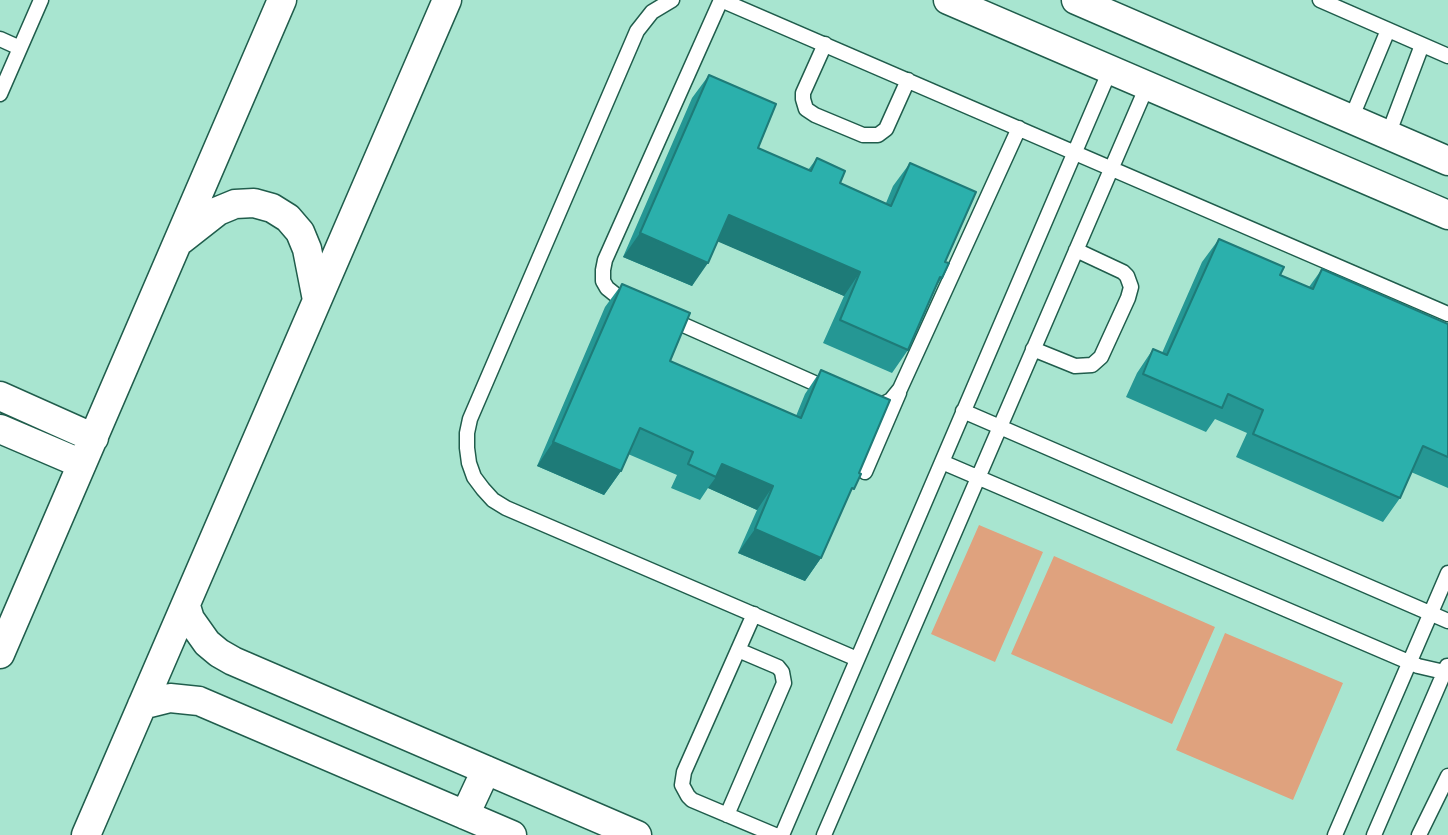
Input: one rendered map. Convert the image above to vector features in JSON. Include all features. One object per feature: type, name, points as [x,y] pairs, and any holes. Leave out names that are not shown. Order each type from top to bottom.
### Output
[{"type":"street","points":[[0,654],[282,0]]},
{"type":"street","points":[[86,835],[447,0]]},
{"type":"street","points":[[948,0],[1448,215]]},
{"type":"street","points":[[1076,0],[1448,161]]},
{"type":"street","points":[[178,242],[218,211],[235,204],[254,203],[272,208],[288,218],[300,232],[307,249],[317,300]]},
{"type":"street","points":[[0,396],[94,438]]},
{"type":"street","points":[[0,429],[82,464]]},
{"type":"street","points":[[186,606],[190,619],[207,643],[233,661],[637,835]]},
{"type":"street","points":[[142,705],[170,698],[199,701],[512,835]]},
{"type":"street","points":[[465,815],[486,770]]},
{"type":"lane","points":[[0,94],[41,0]]},
{"type":"lane","points":[[672,0],[652,12],[637,31],[470,419],[467,433],[469,463],[474,477],[493,500],[506,508],[857,659]]},
{"type":"lane","points":[[645,308],[617,296],[607,288],[603,281],[605,260],[721,0],[1448,314]]},
{"type":"lane","points":[[1320,0],[1448,56]]},
{"type":"lane","points":[[1351,119],[1388,30]]},
{"type":"lane","points":[[0,39],[20,48]]},
{"type":"lane","points":[[825,44],[803,93],[806,109],[815,115],[868,137],[878,135],[886,129],[908,80]]},
{"type":"lane","points":[[1388,135],[1422,45]]},
{"type":"lane","points":[[782,835],[1110,70]]},
{"type":"lane","points":[[824,835],[1147,86]]},
{"type":"lane","points":[[865,472],[1019,128]]},
{"type":"lane","points":[[1033,349],[1075,366],[1092,365],[1101,357],[1128,298],[1131,287],[1123,272],[1076,250]]},
{"type":"lane","points":[[660,315],[846,397]]},
{"type":"lane","points":[[861,404],[871,407],[881,405],[891,400],[900,389]]},
{"type":"lane","points":[[963,411],[1448,621]]},
{"type":"lane","points":[[942,462],[1426,669],[1447,669],[1374,835]]},
{"type":"lane","points":[[1335,835],[1448,573]]},
{"type":"lane","points":[[754,614],[682,778],[684,791],[692,800],[775,835]]},
{"type":"lane","points":[[727,815],[784,683],[778,667],[738,650]]},
{"type":"lane","points":[[1419,835],[1448,776]]},
{"type":"shaded area","points":[[979,525],[1043,552],[995,662],[931,634]]},
{"type":"shaded area","points":[[1054,556],[1215,627],[1172,724],[1011,654]]},
{"type":"shaded area","points":[[1225,633],[1343,683],[1293,800],[1176,750]]},
{"type":"building","points":[[709,75],[776,104],[758,148],[811,171],[817,158],[845,171],[840,183],[891,206],[910,163],[976,192],[945,262],[949,263],[908,350],[840,320],[860,272],[729,215],[708,263],[640,233]]},
{"type":"building","points":[[1219,239],[1284,267],[1280,275],[1313,289],[1322,269],[1448,324],[1448,457],[1423,446],[1400,498],[1253,434],[1263,410],[1228,394],[1222,408],[1143,374],[1153,349],[1167,355]]},
{"type":"building","points":[[622,284],[690,313],[670,361],[801,418],[821,370],[890,400],[861,474],[821,558],[755,529],[773,486],[722,464],[716,477],[688,464],[693,452],[640,428],[621,471],[553,442]]}]
